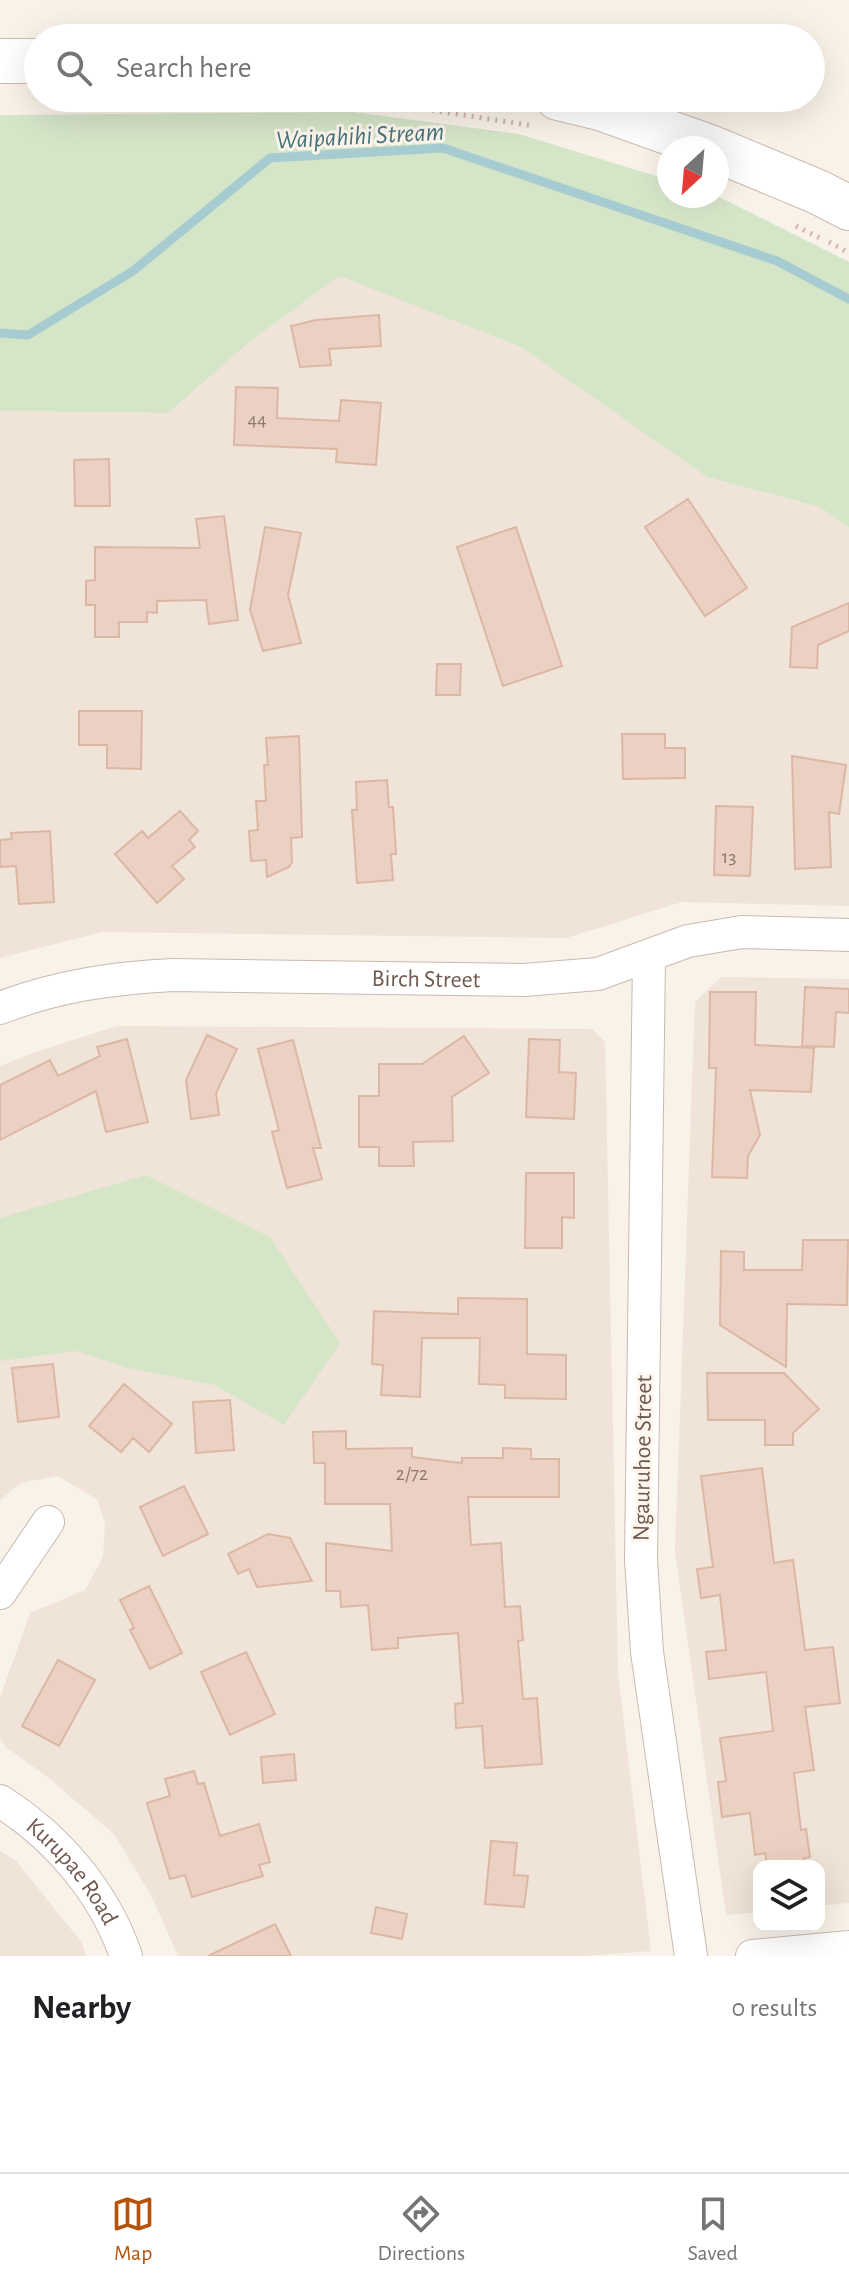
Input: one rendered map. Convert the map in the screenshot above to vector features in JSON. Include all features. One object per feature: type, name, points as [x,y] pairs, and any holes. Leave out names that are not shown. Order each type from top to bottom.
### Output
[{"type":"main road","points":[[0,61],[24,61]]},
{"type":"main road","points":[[611,112],[678,136]]},
{"type":"main road","points":[[729,155],[849,208]]},
{"type":"street","name":"Birch Street","points":[[0,1008],[36,994],[126,977],[524,980],[598,974],[688,941],[742,932],[849,935]]},
{"type":"street","name":"Ngauruhoe Street","points":[[649,957],[641,1560],[647,1652],[691,1956]]},
{"type":"street","points":[[0,1593],[48,1522]]},
{"type":"street","name":"Kurupae Road","points":[[0,1801],[34,1825],[67,1856],[94,1890],[120,1937],[126,1956]]},
{"type":"street","points":[[752,1956],[849,1947]]},
{"type":"shaded area","points":[[339,276],[521,347],[707,477],[820,507],[849,528],[849,906],[682,902],[566,938],[102,932],[0,958],[0,411],[168,413],[251,341]]},
{"type":"shaded area","points":[[721,977],[849,979],[849,1903],[825,1905],[825,1860],[753,1860],[753,1913],[726,1915],[675,1551],[695,1002]]},
{"type":"shaded area","points":[[117,1026],[592,1029],[605,1042],[618,1673],[651,1951],[584,1956],[178,1956],[152,1897],[114,1834],[50,1779],[6,1747],[0,1738],[0,1698],[30,1613],[85,1590],[103,1557],[105,1523],[97,1499],[57,1476],[21,1483],[0,1500],[0,1066]]},
{"type":"shaded area","points":[[0,1851],[16,1861],[82,1943],[86,1956],[0,1956]]},
{"type":"green space","points":[[353,112],[519,134],[657,176],[657,208],[729,208],[729,202],[849,262],[849,528],[820,507],[707,477],[521,347],[339,276],[251,341],[168,413],[0,411],[0,115]]},
{"type":"green space","points":[[146,1175],[270,1237],[340,1343],[284,1425],[215,1385],[129,1368],[76,1351],[0,1361],[0,1218]]},
{"type":"building","points":[[379,315],[381,346],[329,349],[331,365],[300,367],[291,326],[316,320]]},
{"type":"building","points":[[236,387],[278,388],[277,418],[339,421],[341,400],[381,403],[376,465],[336,462],[337,449],[234,445]]},
{"type":"building","points":[[109,459],[110,506],[75,506],[74,460]]},
{"type":"building","points":[[688,499],[747,588],[705,616],[645,527]]},
{"type":"building","points":[[224,516],[238,620],[209,624],[206,600],[157,601],[157,613],[147,612],[147,622],[119,622],[119,637],[95,637],[95,605],[86,605],[86,581],[95,580],[95,547],[200,548],[196,519]]},
{"type":"building","points":[[265,527],[301,533],[288,595],[301,643],[263,651],[250,610]]},
{"type":"building","points":[[516,527],[562,666],[503,686],[457,547]]},
{"type":"building","points":[[849,603],[849,631],[818,645],[817,668],[790,667],[792,627]]},
{"type":"building","points":[[437,664],[461,664],[460,695],[436,695]]},
{"type":"building","points":[[79,711],[142,711],[141,769],[107,768],[107,745],[79,745]]},
{"type":"building","points":[[622,734],[665,734],[665,748],[685,748],[685,778],[623,779]]},
{"type":"building","points":[[299,736],[302,837],[291,838],[292,862],[289,867],[267,877],[266,860],[251,861],[249,831],[258,830],[256,801],[266,801],[266,738]]},
{"type":"building","points":[[792,756],[846,765],[839,814],[829,812],[831,867],[795,869]]},
{"type":"building","points":[[387,780],[389,807],[393,807],[396,854],[391,854],[393,880],[357,883],[352,810],[357,810],[356,782]]},
{"type":"building","points":[[716,806],[753,807],[750,876],[714,875]]},
{"type":"building","points":[[180,811],[198,831],[189,840],[195,847],[172,866],[184,879],[157,903],[115,854],[142,831],[148,838]]},
{"type":"building","points":[[50,831],[54,902],[19,904],[16,866],[0,867],[0,840],[12,839],[11,833]]},
{"type":"building","points":[[805,987],[849,989],[849,1013],[836,1012],[834,1047],[802,1046]]},
{"type":"building","points":[[710,992],[756,992],[755,1045],[814,1048],[811,1092],[750,1090],[760,1135],[748,1156],[747,1178],[712,1177],[716,1068],[709,1068]]},
{"type":"building","points":[[207,1035],[237,1049],[216,1093],[219,1115],[191,1119],[186,1080]]},
{"type":"building","points":[[464,1036],[489,1073],[452,1097],[453,1141],[413,1142],[414,1166],[379,1166],[379,1147],[359,1147],[359,1096],[379,1096],[379,1064],[422,1064]]},
{"type":"building","points":[[127,1039],[148,1122],[106,1132],[96,1091],[0,1140],[0,1085],[50,1060],[58,1076],[100,1056],[97,1047]]},
{"type":"building","points":[[529,1039],[560,1040],[559,1072],[576,1073],[574,1119],[526,1117]]},
{"type":"building","points":[[293,1040],[321,1148],[313,1148],[322,1179],[287,1188],[272,1132],[279,1130],[258,1049]]},
{"type":"building","points":[[526,1173],[574,1173],[574,1218],[562,1217],[562,1248],[525,1248]]},
{"type":"building","points":[[803,1240],[848,1240],[847,1305],[787,1304],[786,1367],[720,1325],[721,1251],[744,1252],[744,1270],[802,1270]]},
{"type":"building","points":[[458,1298],[527,1299],[527,1354],[566,1355],[566,1399],[505,1398],[505,1385],[479,1384],[480,1338],[422,1338],[420,1397],[381,1395],[383,1365],[372,1364],[374,1311],[458,1314]]},
{"type":"building","points":[[53,1364],[59,1417],[18,1422],[12,1368]]},
{"type":"building","points":[[707,1373],[784,1373],[819,1409],[793,1433],[793,1445],[765,1445],[765,1420],[708,1420]]},
{"type":"building","points":[[124,1384],[172,1424],[149,1452],[133,1438],[121,1452],[89,1426]]},
{"type":"building","points":[[230,1400],[234,1450],[196,1453],[193,1402]]},
{"type":"building","points":[[346,1431],[346,1449],[412,1448],[412,1457],[462,1463],[462,1458],[503,1458],[503,1448],[531,1449],[531,1459],[559,1459],[559,1497],[468,1497],[471,1545],[501,1543],[505,1607],[520,1606],[523,1640],[518,1641],[523,1699],[537,1698],[542,1764],[485,1768],[482,1726],[456,1728],[455,1704],[463,1703],[458,1633],[398,1638],[398,1648],[372,1650],[368,1605],[341,1607],[340,1591],[326,1591],[326,1543],[392,1551],[390,1504],[325,1504],[325,1463],[314,1463],[313,1432]]},
{"type":"building","points":[[762,1468],[774,1563],[793,1560],[805,1650],[833,1647],[840,1703],[805,1707],[814,1770],[794,1773],[801,1830],[806,1829],[810,1857],[804,1860],[766,1860],[765,1853],[755,1855],[750,1813],[722,1817],[718,1782],[726,1781],[720,1738],[773,1731],[766,1672],[709,1679],[706,1652],[726,1650],[720,1595],[701,1598],[697,1569],[713,1567],[701,1476]]},
{"type":"building","points":[[184,1486],[208,1534],[163,1556],[140,1507]]},
{"type":"building","points":[[268,1534],[290,1538],[312,1581],[257,1587],[249,1569],[238,1574],[228,1554]]},
{"type":"building","points":[[149,1586],[182,1653],[150,1669],[130,1630],[134,1628],[120,1600]]},
{"type":"building","points":[[246,1652],[275,1714],[230,1735],[201,1672]]},
{"type":"building","points":[[58,1660],[95,1680],[59,1746],[22,1726]]},
{"type":"building","points":[[294,1754],[296,1780],[263,1783],[261,1757]]},
{"type":"building","points":[[194,1771],[198,1784],[204,1783],[220,1836],[259,1824],[270,1862],[259,1865],[263,1876],[192,1897],[185,1875],[170,1879],[147,1803],[170,1796],[165,1779]]},
{"type":"building","points":[[491,1841],[517,1843],[514,1875],[528,1876],[524,1907],[485,1904]]},
{"type":"building","points":[[376,1907],[407,1914],[402,1939],[371,1933]]},
{"type":"building","points":[[275,1924],[291,1956],[208,1956]]},
{"type":"waterway","name":"Waipahihi Stream","points":[[0,333],[28,335],[133,271],[270,158],[443,148],[777,261],[849,299]]}]
